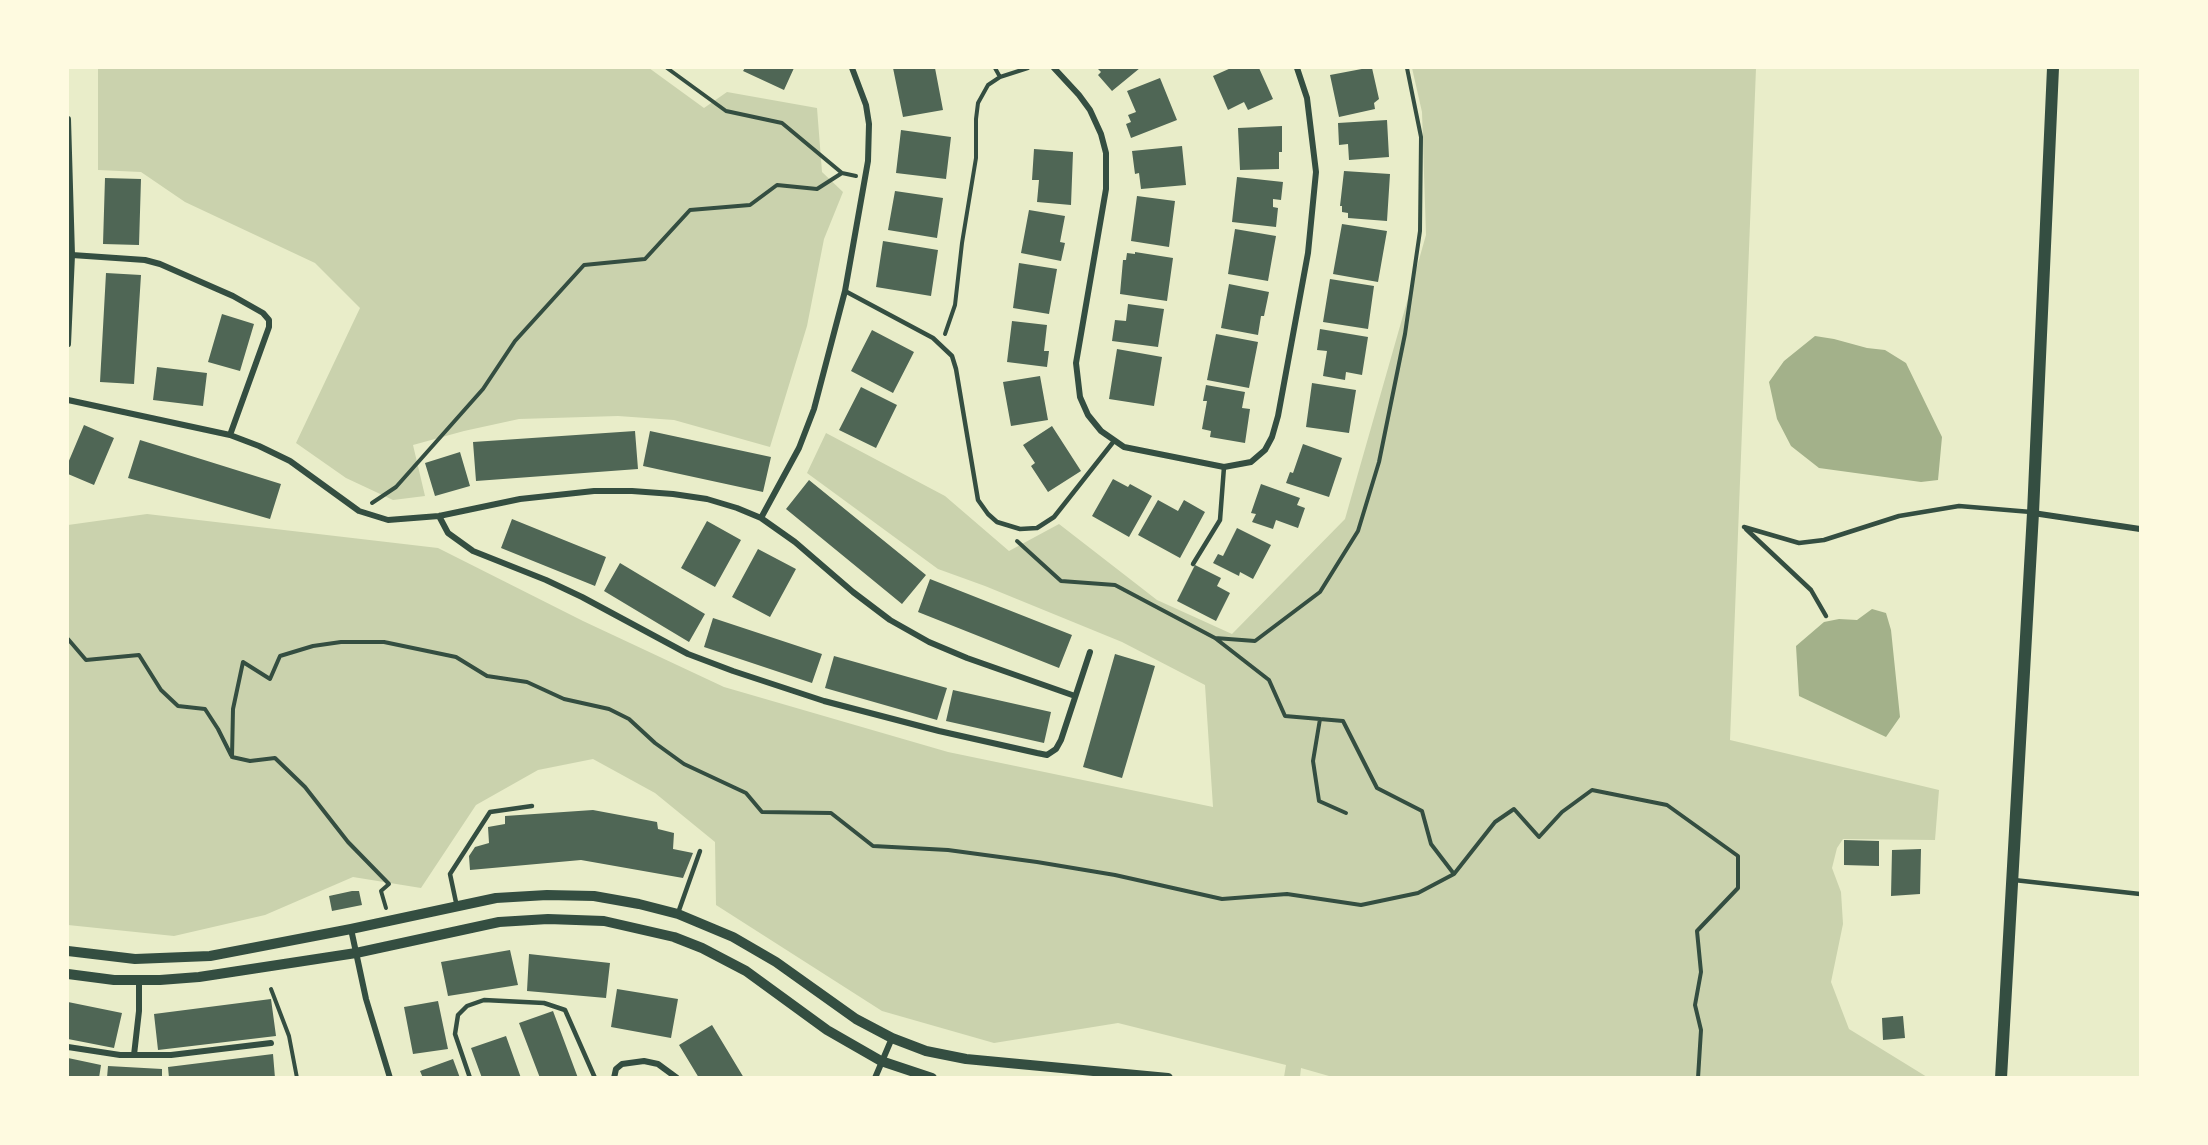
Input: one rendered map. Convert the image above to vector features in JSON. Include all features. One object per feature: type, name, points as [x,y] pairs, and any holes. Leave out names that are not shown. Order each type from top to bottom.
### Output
[{"type":"main road","points":[[2001,1077],[2033,513],[2053,68]]},
{"type":"street","points":[[761,518],[799,448],[814,409],[845,291],[868,161],[869,124],[866,105],[852,68]]},
{"type":"street","points":[[1053,68],[1090,110],[1101,134],[1106,153],[1106,189],[1076,363],[1080,397],[1088,414],[1101,431],[1114,441],[1137,451],[1224,467],[1251,462],[1265,450],[1272,437],[1278,416],[1308,253],[1316,172],[1307,98],[1297,68]]},
{"type":"street","points":[[68,119],[72,255],[68,344]]},
{"type":"street","points":[[72,255],[145,260],[160,264],[233,296],[263,313],[268,320],[269,327],[230,435]]},
{"type":"street","points":[[68,400],[230,435],[260,446],[290,461],[359,511],[388,520],[439,516],[520,499],[594,491],[673,494],[737,508],[761,518],[795,542],[890,620],[929,642],[967,658],[1075,696]]},
{"type":"street","points":[[2033,513],[2140,529]]},
{"type":"street","points":[[439,516],[448,533],[473,551],[582,597],[688,654],[824,701],[939,731],[1047,754],[1056,749],[1062,740],[1090,652]]},
{"type":"street","points":[[68,951],[135,959],[210,956],[496,898],[547,895],[594,896],[678,914],[741,941],[776,962],[856,1019],[892,1038],[926,1051],[966,1059],[1168,1077]]},
{"type":"street","points":[[68,974],[114,980],[199,977],[356,953],[499,922],[548,919],[604,921],[674,937],[693,944],[746,971],[827,1030],[881,1061],[932,1077]]},
{"type":"street","points":[[351,929],[366,999],[390,1077]]},
{"type":"street","points":[[134,1055],[139,1011],[139,980]]},
{"type":"street","points":[[875,1077],[892,1038]]},
{"type":"street","points":[[68,1047],[134,1055],[171,1055],[271,1044]]},
{"type":"street","points":[[614,1077],[616,1069],[622,1064],[645,1061],[658,1064],[677,1077]]},
{"type":"lane","points":[[845,291],[939,344],[952,356],[978,500],[997,522],[1020,529],[1037,528],[1054,517],[1114,441]]},
{"type":"lane","points":[[1193,564],[1220,520],[1224,467]]},
{"type":"lane","points":[[1826,616],[1812,590],[1744,527],[1798,543],[1824,540],[1899,516],[1959,506],[2033,513]]},
{"type":"lane","points":[[457,907],[450,874],[490,812],[532,806]]},
{"type":"lane","points":[[678,914],[700,851]]},
{"type":"lane","points":[[2011,879],[2140,894]]},
{"type":"lane","points":[[470,1077],[455,1034],[458,1015],[467,1006],[484,1000],[509,1000],[544,1003],[565,1010],[595,1077]]},
{"type":"path","points":[[667,68],[726,111],[782,123],[842,174],[866,177]]},
{"type":"path","points":[[994,68],[1000,77]]},
{"type":"path","points":[[939,344],[948,327],[955,305],[962,243],[976,158],[978,103],[988,85],[1000,77],[1028,68]]},
{"type":"path","points":[[1215,638],[1255,640],[1264,634],[1320,592],[1358,531],[1379,462],[1405,334],[1420,231],[1421,136],[1407,68]]},
{"type":"path","points":[[372,504],[396,487],[436,442],[483,389],[515,341],[584,265],[645,259],[690,210],[750,205],[777,185],[817,189],[842,174]]},
{"type":"path","points":[[997,522],[1061,580],[1115,585],[1215,638],[1269,680],[1285,716],[1343,721],[1377,788],[1422,811],[1431,844],[1454,874]]},
{"type":"path","points":[[68,639],[86,660],[140,655],[160,690],[178,706],[205,709],[232,757]]},
{"type":"path","points":[[232,757],[233,709],[243,662],[270,679],[280,656],[313,646],[341,642],[384,642],[456,657],[487,676],[527,682],[564,699],[609,709],[629,719],[655,743],[684,764],[746,793],[762,812],[831,813],[873,846],[948,850],[1037,862],[1115,875],[1222,899],[1287,894],[1361,904],[1418,893],[1454,874],[1495,822],[1514,809],[1539,837],[1562,812],[1592,790],[1667,805],[1738,856],[1738,888],[1697,931],[1701,972],[1695,1005],[1701,1030],[1698,1077]]},
{"type":"path","points":[[1320,719],[1313,761],[1319,801],[1346,813]]},
{"type":"path","points":[[232,757],[250,761],[275,758],[305,787],[348,842],[388,884],[381,891],[390,921]]},
{"type":"path","points":[[271,989],[289,1036],[297,1077]]},
{"type":"shaded area","points":[[98,68],[649,68],[704,108],[727,92],[817,108],[822,172],[843,192],[824,239],[807,326],[770,447],[674,420],[618,416],[519,419],[413,445],[425,496],[393,500],[346,478],[296,443],[360,308],[315,263],[185,202],[141,172],[98,170]]},
{"type":"shaded area","points":[[1412,68],[1756,68],[1730,740],[1939,790],[1935,840],[1843,839],[1837,848],[1832,868],[1841,892],[1843,924],[1831,982],[1849,1029],[1927,1077],[1336,1078],[1301,1068],[1300,1077],[1284,1077],[1286,1065],[1118,1023],[994,1043],[882,1011],[716,905],[715,842],[655,793],[593,759],[538,770],[476,805],[421,888],[353,877],[265,915],[174,936],[68,925],[68,525],[147,514],[438,548],[583,621],[724,687],[948,752],[1213,807],[1205,685],[1122,642],[938,569],[807,473],[826,433],[945,496],[1009,551],[1059,524],[1157,600],[1232,634],[1345,519],[1426,235],[1422,112]]},
{"type":"shaded area","points":[[1815,336],[1885,350],[1906,363],[1942,437],[1938,480],[1921,482],[1819,468],[1791,446],[1777,419],[1769,382],[1784,361]]},
{"type":"shaded area","points":[[1872,609],[1886,613],[1891,630],[1900,717],[1886,737],[1799,696],[1796,646],[1824,622],[1839,619],[1857,620]]},
{"type":"building","points":[[745,68],[794,68],[784,90],[743,71]]},
{"type":"building","points":[[893,68],[935,68],[943,110],[903,117]]},
{"type":"building","points":[[1097,68],[1140,68],[1112,91],[1098,75],[1101,72]]},
{"type":"building","points":[[1231,68],[1259,68],[1273,99],[1248,110],[1244,102],[1228,110],[1213,76]]},
{"type":"building","points":[[1372,68],[1379,99],[1374,103],[1375,109],[1339,117],[1330,75]]},
{"type":"building","points":[[1160,78],[1177,120],[1131,138],[1126,124],[1131,122],[1128,115],[1136,112],[1127,91]]},
{"type":"building","points":[[1387,120],[1389,157],[1349,160],[1348,144],[1339,145],[1338,123]]},
{"type":"building","points":[[1282,126],[1282,152],[1279,152],[1279,169],[1240,170],[1238,128]]},
{"type":"building","points":[[901,130],[951,137],[946,179],[896,173]]},
{"type":"building","points":[[1182,146],[1186,185],[1141,189],[1139,173],[1135,174],[1132,151]]},
{"type":"building","points":[[1034,149],[1073,152],[1071,205],[1037,202],[1039,180],[1032,180]]},
{"type":"building","points":[[1344,171],[1390,174],[1387,221],[1348,218],[1348,213],[1342,212],[1342,206],[1340,206]]},
{"type":"building","points":[[1237,177],[1283,182],[1281,200],[1273,199],[1273,207],[1278,208],[1276,227],[1232,222]]},
{"type":"building","points":[[105,178],[141,179],[139,245],[103,244]]},
{"type":"building","points":[[895,191],[943,198],[937,238],[888,230]]},
{"type":"building","points":[[1137,196],[1175,201],[1169,247],[1131,241]]},
{"type":"building","points":[[1029,210],[1065,216],[1060,242],[1065,243],[1061,261],[1021,253]]},
{"type":"building","points":[[1342,224],[1387,231],[1378,282],[1333,274]]},
{"type":"building","points":[[1235,229],[1276,236],[1268,281],[1228,274]]},
{"type":"building","points":[[883,241],[938,250],[931,296],[876,287]]},
{"type":"building","points":[[1135,252],[1173,258],[1167,301],[1120,294],[1123,260],[1126,260],[1127,253],[1135,254]]},
{"type":"building","points":[[1019,263],[1057,269],[1049,314],[1013,308]]},
{"type":"building","points":[[106,273],[141,275],[134,384],[100,382]]},
{"type":"building","points":[[1330,279],[1374,286],[1368,329],[1323,322]]},
{"type":"building","points":[[1229,284],[1269,292],[1264,316],[1261,316],[1258,335],[1221,328]]},
{"type":"building","points":[[1128,304],[1164,309],[1158,347],[1112,341],[1115,320],[1126,321]]},
{"type":"building","points":[[222,314],[254,324],[240,371],[208,362]]},
{"type":"building","points":[[1012,321],[1047,325],[1044,351],[1049,351],[1047,367],[1007,362]]},
{"type":"building","points":[[1320,329],[1368,337],[1362,375],[1346,372],[1345,380],[1323,376],[1327,351],[1317,350]]},
{"type":"building","points":[[872,330],[914,352],[893,393],[851,371]]},
{"type":"building","points":[[1216,334],[1258,342],[1249,388],[1207,380]]},
{"type":"building","points":[[1117,349],[1162,357],[1154,406],[1109,399]]},
{"type":"building","points":[[157,367],[207,373],[203,406],[153,400]]},
{"type":"building","points":[[1040,376],[1048,420],[1011,426],[1003,382]]},
{"type":"building","points":[[1312,383],[1356,390],[1349,433],[1306,427]]},
{"type":"building","points":[[1206,385],[1245,392],[1242,408],[1250,409],[1245,443],[1210,437],[1211,431],[1202,429],[1207,401],[1203,401]]},
{"type":"building","points":[[861,387],[897,405],[876,448],[839,430]]},
{"type":"building","points":[[84,425],[114,438],[94,485],[68,474],[68,463]]},
{"type":"building","points":[[1052,426],[1081,471],[1048,492],[1031,466],[1035,463],[1023,445]]},
{"type":"building","points":[[635,431],[638,469],[476,481],[473,442]]},
{"type":"building","points":[[650,431],[771,457],[763,492],[643,466]]},
{"type":"building","points":[[140,440],[281,484],[270,519],[128,478]]},
{"type":"building","points":[[1303,444],[1342,458],[1329,497],[1286,483],[1290,472],[1293,473]]},
{"type":"building","points":[[460,452],[470,486],[435,496],[425,463]]},
{"type":"building","points":[[1113,479],[1128,487],[1130,484],[1152,496],[1129,537],[1092,516]]},
{"type":"building","points":[[809,480],[926,575],[902,604],[786,509]]},
{"type":"building","points":[[1261,484],[1300,498],[1297,505],[1305,508],[1298,528],[1276,520],[1273,529],[1252,522],[1256,514],[1251,513]]},
{"type":"building","points":[[1158,500],[1178,511],[1184,500],[1205,512],[1180,558],[1138,535]]},
{"type":"building","points":[[512,519],[606,557],[595,586],[501,548]]},
{"type":"building","points":[[707,521],[741,540],[715,587],[681,568]]},
{"type":"building","points":[[1237,528],[1271,545],[1253,579],[1240,572],[1239,576],[1213,563],[1218,554],[1223,556]]},
{"type":"building","points":[[758,549],[796,569],[770,617],[732,597]]},
{"type":"building","points":[[620,563],[705,614],[689,642],[604,591]]},
{"type":"building","points":[[1195,565],[1221,578],[1217,586],[1230,593],[1216,621],[1177,601]]},
{"type":"building","points":[[930,579],[1072,635],[1059,668],[918,612]]},
{"type":"building","points":[[713,618],[822,654],[812,683],[704,647]]},
{"type":"building","points":[[1115,654],[1155,666],[1122,778],[1083,767]]},
{"type":"building","points":[[834,656],[947,688],[937,720],[825,688]]},
{"type":"building","points":[[953,690],[1051,712],[1044,743],[946,721]]},
{"type":"building","points":[[593,810],[657,822],[658,829],[674,833],[673,849],[693,853],[683,878],[581,860],[470,870],[469,856],[475,847],[489,843],[488,827],[505,824],[505,816]]},
{"type":"building","points":[[1844,840],[1879,841],[1879,866],[1844,865]]},
{"type":"building","points":[[1921,849],[1920,894],[1891,896],[1892,850]]},
{"type":"building","points":[[359,891],[362,905],[332,911],[329,896]]},
{"type":"building","points":[[510,950],[518,985],[448,996],[441,962]]},
{"type":"building","points":[[529,954],[610,963],[606,998],[527,991]]},
{"type":"building","points":[[617,989],[678,999],[671,1038],[611,1027]]},
{"type":"building","points":[[271,999],[276,1036],[158,1050],[154,1014]]},
{"type":"building","points":[[438,1001],[448,1049],[413,1054],[404,1007]]},
{"type":"building","points":[[68,1002],[122,1013],[114,1048],[68,1039]]},
{"type":"building","points":[[553,1011],[578,1078],[540,1078],[519,1023]]},
{"type":"building","points":[[1903,1016],[1905,1038],[1883,1040],[1882,1018]]},
{"type":"building","points":[[712,1025],[744,1078],[699,1078],[679,1045]]},
{"type":"building","points":[[506,1036],[521,1078],[482,1078],[471,1048]]},
{"type":"building","points":[[273,1054],[275,1078],[169,1078],[168,1067]]},
{"type":"building","points":[[68,1058],[101,1065],[99,1078],[68,1078]]},
{"type":"building","points":[[453,1059],[460,1078],[423,1078],[420,1071]]},
{"type":"building","points":[[108,1066],[162,1069],[162,1078],[107,1078]]}]
